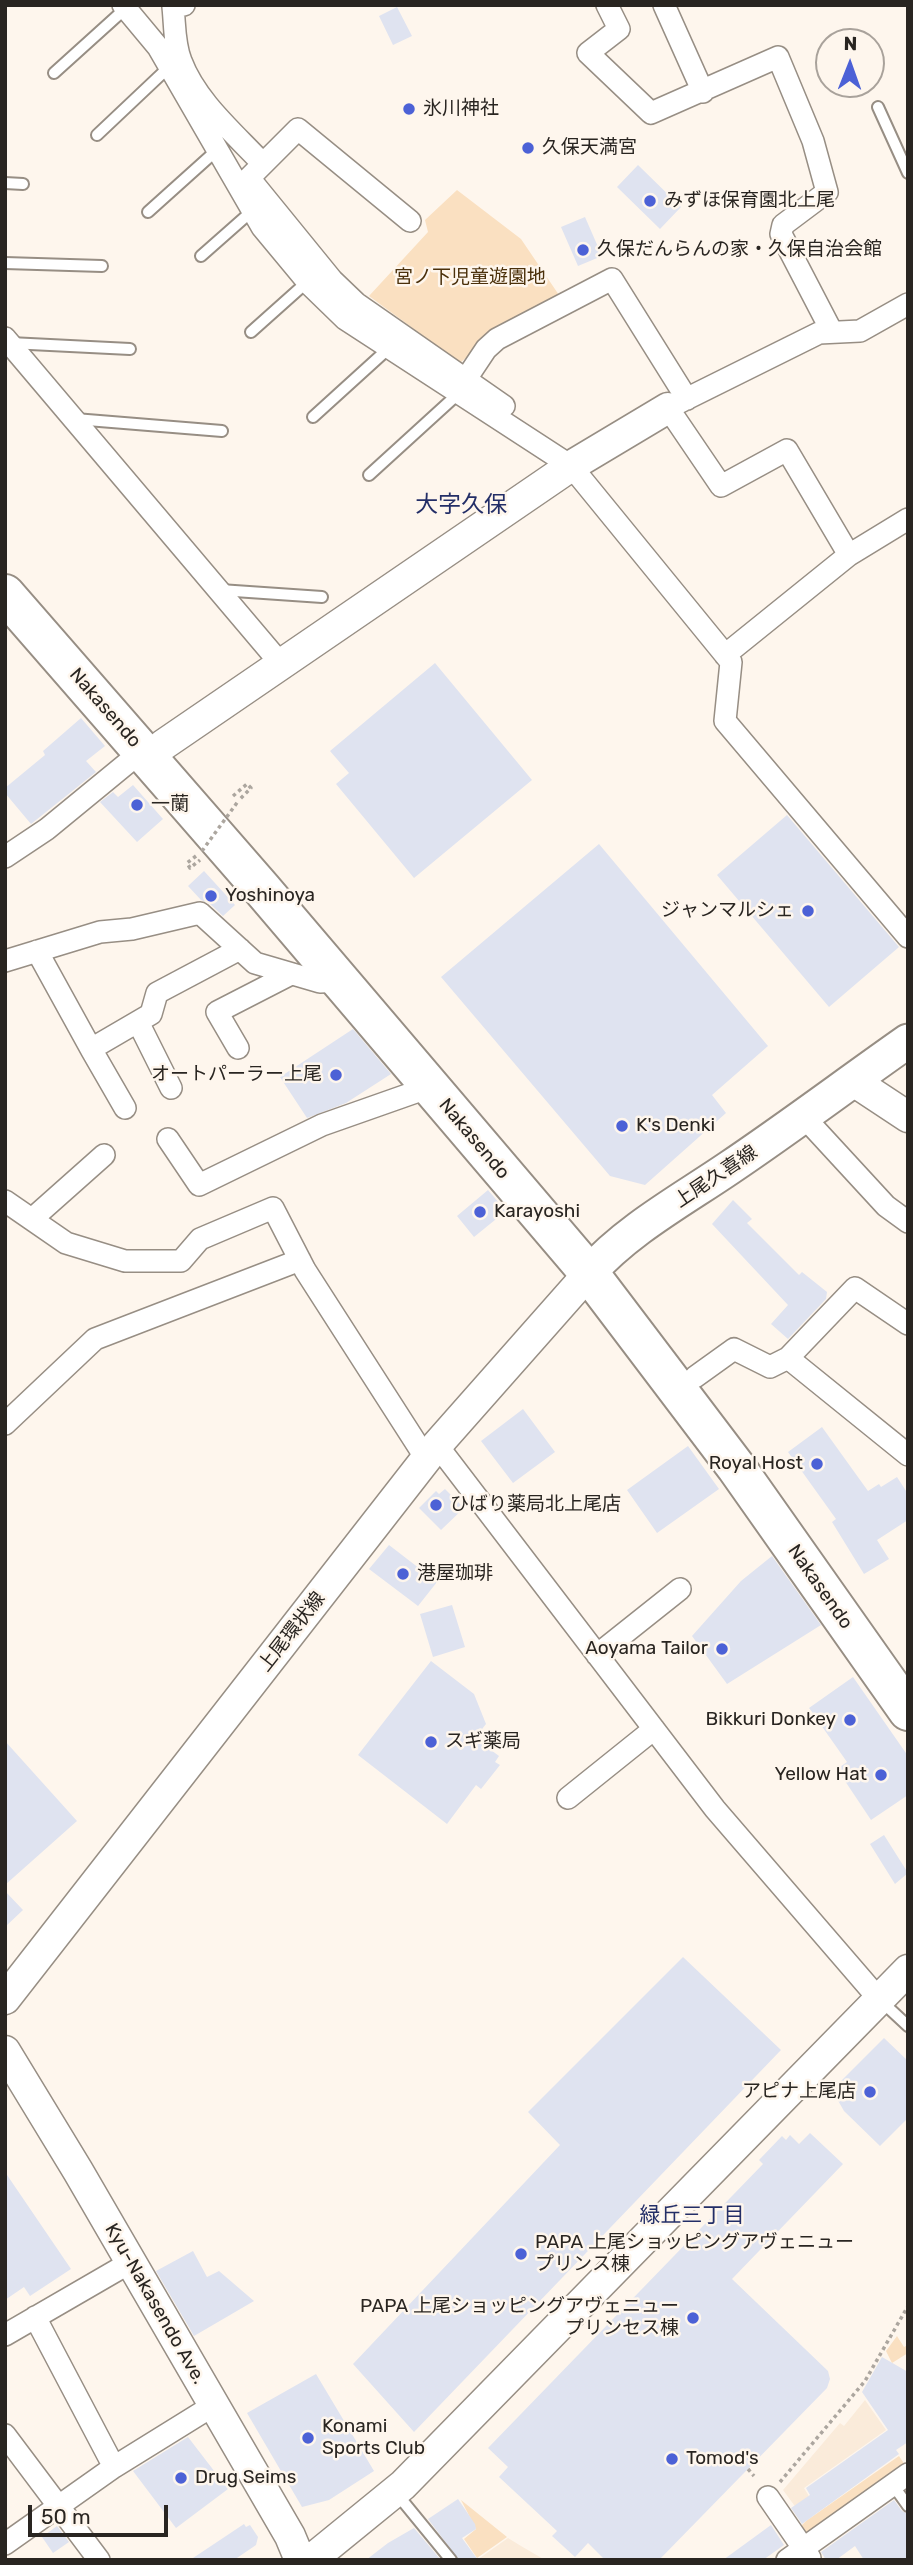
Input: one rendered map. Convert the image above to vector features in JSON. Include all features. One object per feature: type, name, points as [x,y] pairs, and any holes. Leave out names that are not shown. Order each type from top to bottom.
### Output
[{"type":"highway","name":"Nakasendo","points":[[5,564],[340,981],[430,1087],[596,1265],[908,1711]]},
{"type":"highway","name":"Nakasendo","points":[[5,594],[153,748],[695,1377],[775,1482],[908,1675]]},
{"type":"main road","name":"上尾久喜線","points":[[596,1265],[908,1041]]},
{"type":"street","points":[[184,5],[173,7],[176,45],[181,62],[248,173],[340,288],[356,303],[463,386],[576,463],[731,662],[725,721],[908,937]]},
{"type":"street","points":[[607,5],[619,29],[588,53],[651,113],[778,57],[813,141],[827,192],[783,225],[781,234],[832,332]]},
{"type":"street","points":[[664,5],[703,92]]},
{"type":"street","points":[[125,7],[158,47],[217,150],[248,173],[252,211],[307,282],[345,319],[389,348],[463,386]]},
{"type":"street","points":[[248,173],[299,130],[410,221]]},
{"type":"street","points":[[463,386],[486,349],[497,339],[612,279],[721,486],[787,450],[849,555]]},
{"type":"street","points":[[5,857],[47,829],[153,748],[576,463],[678,403],[819,333],[860,331],[908,304]]},
{"type":"street","points":[[7,340],[281,664]]},
{"type":"street","points":[[725,655],[849,555],[908,519]]},
{"type":"street","points":[[5,961],[100,932],[132,929],[200,913],[255,963],[320,982],[340,981]]},
{"type":"street","points":[[91,1049],[151,1014],[157,993],[240,950]]},
{"type":"street","points":[[37,951],[125,1108]]},
{"type":"street","points":[[238,1048],[216,1012],[291,974]]},
{"type":"street","points":[[138,1021],[171,1088]]},
{"type":"street","points":[[168,1139],[200,1185],[322,1125],[430,1087]]},
{"type":"street","points":[[832,1096],[908,1117]]},
{"type":"street","points":[[832,1096],[886,1206],[908,1222]]},
{"type":"street","points":[[32,1219],[104,1155]]},
{"type":"street","points":[[5,1201],[66,1243],[125,1261],[181,1261],[200,1239],[273,1208],[300,1260],[432,1452],[597,1655],[715,1809],[878,1998]]},
{"type":"street","points":[[5,1424],[95,1339],[300,1260]]},
{"type":"street","name":"上尾環状線","points":[[5,1999],[432,1452],[596,1265]]},
{"type":"street","points":[[695,1377],[734,1349],[770,1367],[788,1358],[855,1288],[908,1324]]},
{"type":"street","points":[[788,1358],[908,1455]]},
{"type":"street","points":[[597,1655],[680,1589]]},
{"type":"street","points":[[568,1798],[654,1729]]},
{"type":"street","points":[[311,2560],[395,2492],[908,1970]]},
{"type":"street","name":"Kyu-Nakasendo Ave.","points":[[7,2060],[131,2262],[290,2536],[300,2560]]},
{"type":"street","points":[[5,2335],[131,2262]]},
{"type":"street","points":[[35,2317],[114,2467]]},
{"type":"street","points":[[5,2544],[114,2467],[214,2405]]},
{"type":"street","points":[[5,2435],[99,2560]]},
{"type":"street","points":[[768,2497],[801,2556],[900,2479]]},
{"type":"lane","points":[[54,73],[125,7]]},
{"type":"lane","points":[[97,135],[169,67]]},
{"type":"lane","points":[[878,107],[908,173]]},
{"type":"lane","points":[[148,212],[217,150]]},
{"type":"lane","points":[[5,183],[23,184]]},
{"type":"lane","points":[[201,256],[252,211]]},
{"type":"lane","points":[[5,262],[102,266]]},
{"type":"lane","points":[[251,332],[307,282]]},
{"type":"lane","points":[[7,340],[130,349]]},
{"type":"lane","points":[[313,417],[389,348]]},
{"type":"lane","points":[[369,475],[463,386]]},
{"type":"lane","points":[[74,419],[222,431]]},
{"type":"lane","points":[[218,590],[323,597]]},
{"type":"lane","points":[[878,1998],[908,2026]]},
{"type":"lane","points":[[900,2479],[908,2506]]},
{"type":"lane","points":[[395,2492],[451,2560]]},
{"type":"path","points":[[203,854],[239,800],[251,788],[247,784],[233,796]]},
{"type":"path","points":[[768,2497],[865,2381],[908,2306]]},
{"type":"path","points":[[748,2469],[754,2476]]},
{"type":"shaded area","points":[[865,2400],[886,2430],[804,2488],[818,2511],[805,2520],[783,2490],[840,2423],[844,2426]]},
{"type":"shaded area","points":[[508,2538],[521,2546],[545,2560],[477,2560]]},
{"type":"green space","name":"宮ノ下児童遊園地","points":[[457,190],[521,239],[561,298],[489,337],[460,363],[369,296],[428,232],[425,220]]},
{"type":"green space","points":[[897,2336],[904,2347],[908,2345],[908,2353],[892,2363],[886,2351]]},
{"type":"green space","points":[[899,2456],[907,2468],[810,2535],[804,2535],[799,2528],[806,2521]]},
{"type":"green space","points":[[461,2500],[507,2537],[477,2558],[464,2539],[476,2529]]},
{"type":"building","points":[[397,7],[412,36],[393,45],[379,16]]},
{"type":"building","points":[[638,165],[681,207],[660,229],[617,187]]},
{"type":"building","points":[[585,217],[602,256],[578,266],[561,227]]},
{"type":"building","points":[[435,663],[532,780],[414,878],[336,784],[349,773],[330,751]]},
{"type":"building","points":[[81,718],[105,746],[86,761],[96,772],[31,824],[5,793],[5,788],[45,755],[43,751]]},
{"type":"building","points":[[133,785],[163,819],[137,842],[100,802],[113,792],[118,797]]},
{"type":"building","name":"ジャンマルシェ","points":[[787,815],[899,947],[829,1007],[717,875]]},
{"type":"building","points":[[599,844],[768,1046],[712,1095],[726,1113],[645,1185],[610,1176],[441,977]]},
{"type":"building","points":[[204,871],[235,905],[223,916],[209,903],[201,900],[188,886]]},
{"type":"building","name":"オートパーラー上尾","points":[[353,1029],[391,1074],[346,1103],[307,1118],[280,1077]]},
{"type":"building","points":[[488,1190],[506,1211],[474,1237],[457,1216]]},
{"type":"building","points":[[733,1200],[752,1219],[747,1223],[799,1275],[802,1272],[827,1292],[826,1299],[788,1339],[771,1324],[788,1305],[712,1224]]},
{"type":"building","points":[[523,1409],[555,1452],[513,1483],[481,1441]]},
{"type":"building","points":[[822,1427],[868,1491],[897,1477],[908,1494],[908,1520],[877,1540],[889,1559],[864,1574],[832,1522],[836,1519],[788,1452]]},
{"type":"building","points":[[688,1446],[719,1489],[657,1533],[627,1490]]},
{"type":"building","points":[[445,1489],[464,1508],[441,1530],[419,1508],[436,1491],[439,1494]]},
{"type":"building","points":[[389,1545],[437,1582],[418,1606],[369,1569]]},
{"type":"building","points":[[772,1556],[821,1625],[727,1684],[692,1636],[741,1581]]},
{"type":"building","points":[[452,1605],[465,1647],[433,1657],[420,1614]]},
{"type":"building","points":[[431,1661],[474,1694],[486,1724],[475,1738],[499,1756],[495,1762],[500,1765],[481,1789],[476,1785],[447,1824],[358,1755]]},
{"type":"building","points":[[853,1677],[908,1756],[908,1795],[871,1820],[837,1769],[847,1762],[809,1708]]},
{"type":"building","points":[[5,1741],[77,1821],[5,1885]]},
{"type":"building","points":[[884,1835],[908,1873],[895,1884],[870,1844]]},
{"type":"building","points":[[5,1891],[23,1910],[5,1927]]},
{"type":"building","name":"PAPA 上尾ショッピングアヴェニュー プリンス棟","points":[[683,1957],[781,2050],[414,2432],[353,2364],[560,2145],[528,2112]]},
{"type":"building","name":"アピナ上尾店","points":[[884,2038],[908,2061],[908,2118],[880,2146],[844,2111],[832,2090]]},
{"type":"building","name":"PAPA 上尾ショッピングアヴェニュー プリンセス棟","points":[[810,2133],[843,2164],[732,2279],[828,2371],[830,2379],[827,2388],[659,2560],[605,2560],[588,2543],[575,2557],[552,2536],[557,2531],[499,2477],[508,2467],[488,2448],[763,2164],[759,2160],[782,2136],[786,2140],[790,2135],[799,2144]]},
{"type":"building","points":[[5,2172],[71,2269],[30,2296],[24,2287],[5,2300]]},
{"type":"building","points":[[193,2251],[207,2277],[219,2271],[254,2301],[194,2336],[156,2271]]},
{"type":"building","points":[[882,2357],[908,2372],[908,2442],[896,2450],[899,2454],[802,2524],[791,2508],[810,2495],[806,2488],[888,2430],[862,2392]]},
{"type":"building","points":[[316,2374],[374,2471],[329,2500],[302,2507],[247,2413]]},
{"type":"building","points":[[188,2437],[228,2489],[176,2528],[133,2471]]},
{"type":"building","points":[[458,2499],[475,2524],[476,2529],[462,2538],[478,2560],[459,2560],[428,2519]]},
{"type":"building","points":[[894,2500],[902,2511],[908,2514],[908,2560],[864,2560],[855,2546],[836,2560],[826,2560],[821,2552]]},
{"type":"building","points":[[244,2524],[246,2527],[250,2525],[258,2537],[256,2545],[234,2560],[190,2560]]},
{"type":"building","points":[[771,2525],[784,2545],[763,2560],[723,2560]]},
{"type":"building","points":[[57,2526],[69,2542],[53,2553],[42,2537]]},
{"type":"building","points":[[414,2528],[441,2560],[366,2560],[388,2543]]},
{"type":"place","name":"氷川神社","points":[[409,109]]},
{"type":"place","name":"久保天満宮","points":[[528,148]]},
{"type":"place","name":"みずほ保育園北上尾","points":[[650,201]]},
{"type":"place","name":"久保だんらんの家・久保自治会館","points":[[583,250]]},
{"type":"place","name":"一蘭","points":[[137,805]]},
{"type":"place","name":"Yoshinoya","points":[[211,896]]},
{"type":"place","name":"ジャンマルシェ","points":[[808,911]]},
{"type":"place","name":"オートパーラー上尾","points":[[336,1075]]},
{"type":"place","name":"K's Denki","points":[[622,1126]]},
{"type":"place","name":"Karayoshi","points":[[480,1212]]},
{"type":"place","name":"Royal Host","points":[[817,1464]]},
{"type":"place","name":"ひばり薬局北上尾店","points":[[436,1505]]},
{"type":"place","name":"港屋珈琲","points":[[403,1574]]},
{"type":"place","name":"Aoyama Tailor","points":[[722,1649]]},
{"type":"place","name":"Bikkuri Donkey","points":[[850,1720]]},
{"type":"place","name":"スギ薬局","points":[[431,1742]]},
{"type":"place","name":"Yellow Hat","points":[[881,1775]]},
{"type":"place","name":"アピナ上尾店","points":[[870,2092]]},
{"type":"place","name":"PAPA 上尾ショッピングアヴェニュー プリンス棟","points":[[521,2254]]},
{"type":"place","name":"PAPA 上尾ショッピングアヴェニュー プリンセス棟","points":[[693,2318]]},
{"type":"place","name":"Konami Sports Club","points":[[308,2438]]},
{"type":"place","name":"Tomod's","points":[[672,2459]]},
{"type":"place","name":"Drug Seims","points":[[181,2478]]},
{"type":"district","name":"大字久保","points":[[461,505]]},
{"type":"district","name":"緑丘三丁目","points":[[692,2216]]}]
